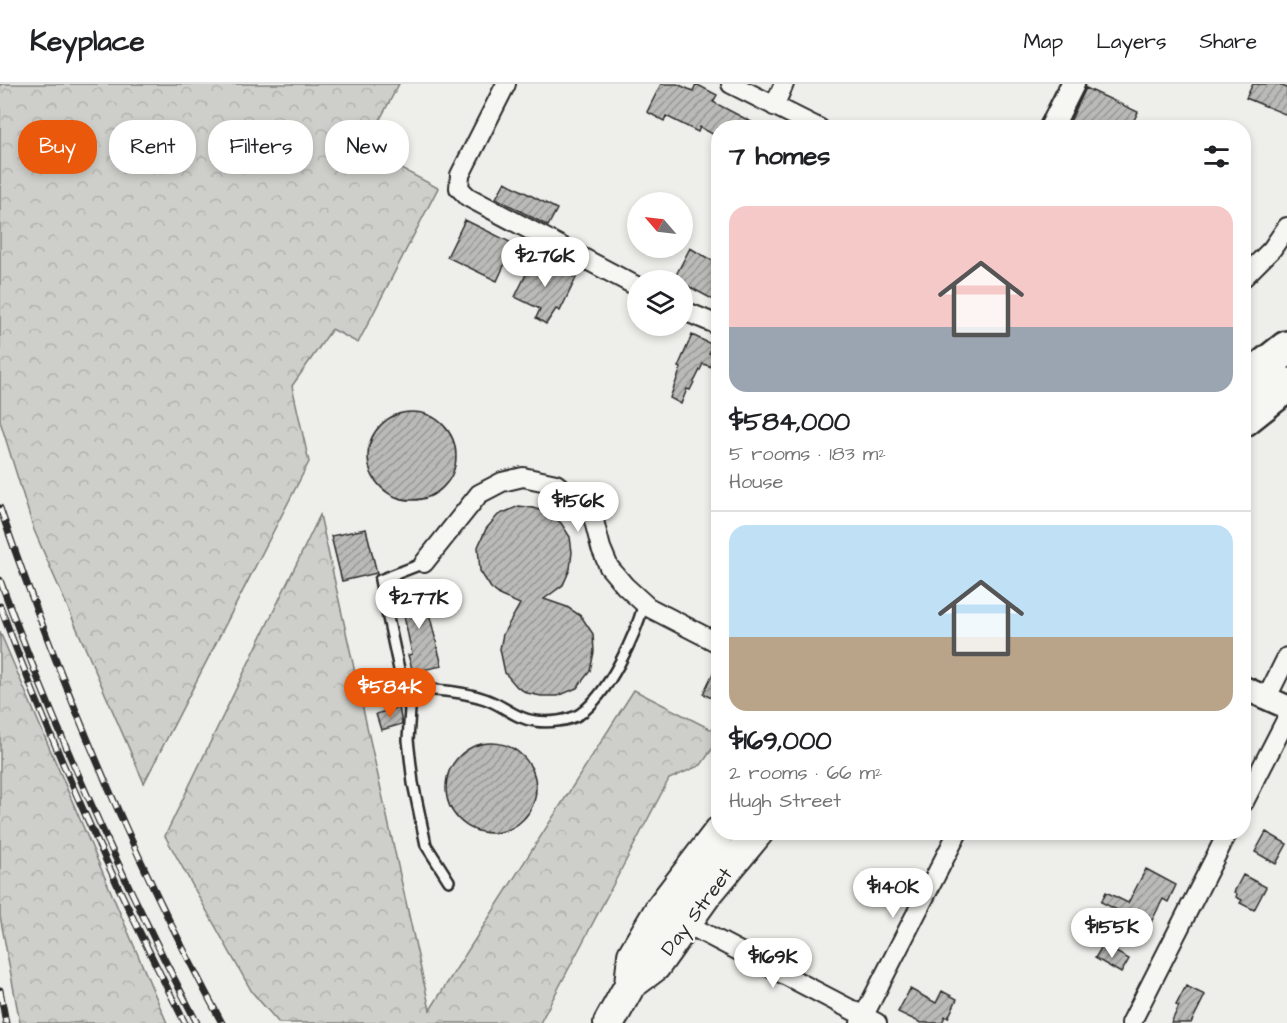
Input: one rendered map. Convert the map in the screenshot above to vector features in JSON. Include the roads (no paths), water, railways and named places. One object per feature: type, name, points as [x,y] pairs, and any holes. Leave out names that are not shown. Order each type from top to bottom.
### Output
[{"type":"highway","points":[[1251,376],[1287,348]]},
{"type":"highway","points":[[1251,413],[1287,385]]},
{"type":"main road","name":"Day Street","points":[[609,1023],[630,985],[633,955],[661,908],[713,840]]},
{"type":"main road","name":"Day Street","points":[[630,985],[655,966],[685,923],[752,840]]},
{"type":"street","points":[[506,84],[460,175],[459,188],[468,197],[627,281]]},
{"type":"street","points":[[731,84],[803,120]]},
{"type":"street","points":[[774,106],[784,84]]},
{"type":"street","points":[[1055,120],[1073,84]]},
{"type":"street","points":[[1251,268],[1272,249],[1287,227]]},
{"type":"street","points":[[693,315],[711,322]]},
{"type":"street","points":[[424,563],[479,494],[502,482],[523,477],[556,484],[578,501],[592,517],[609,567],[625,586],[644,603],[711,639]]},
{"type":"street","points":[[1267,697],[1287,657]]},
{"type":"street","points":[[1251,684],[1267,697]]},
{"type":"street","points":[[1251,691],[1287,708]]},
{"type":"street","points":[[1251,774],[1287,718]]},
{"type":"street","points":[[685,923],[867,1021],[954,840]]},
{"type":"street","points":[[1131,1023],[1224,840]]},
{"type":"lane","points":[[424,563],[381,580],[403,688],[410,709],[408,740],[413,783],[426,845],[449,881]]},
{"type":"lane","points":[[403,688],[458,692],[487,699],[515,716],[534,721],[552,722],[579,715],[600,695],[622,656],[644,603]]},
{"type":"railway","points":[[0,508],[48,640],[100,770],[158,898],[222,1023]]},
{"type":"railway","points":[[0,580],[21,637],[91,805],[142,915],[197,1023]]},
{"type":"railway","points":[[0,606],[86,818],[185,1023]]},
{"type":"railway","points":[[0,990],[6,1023]]}]
